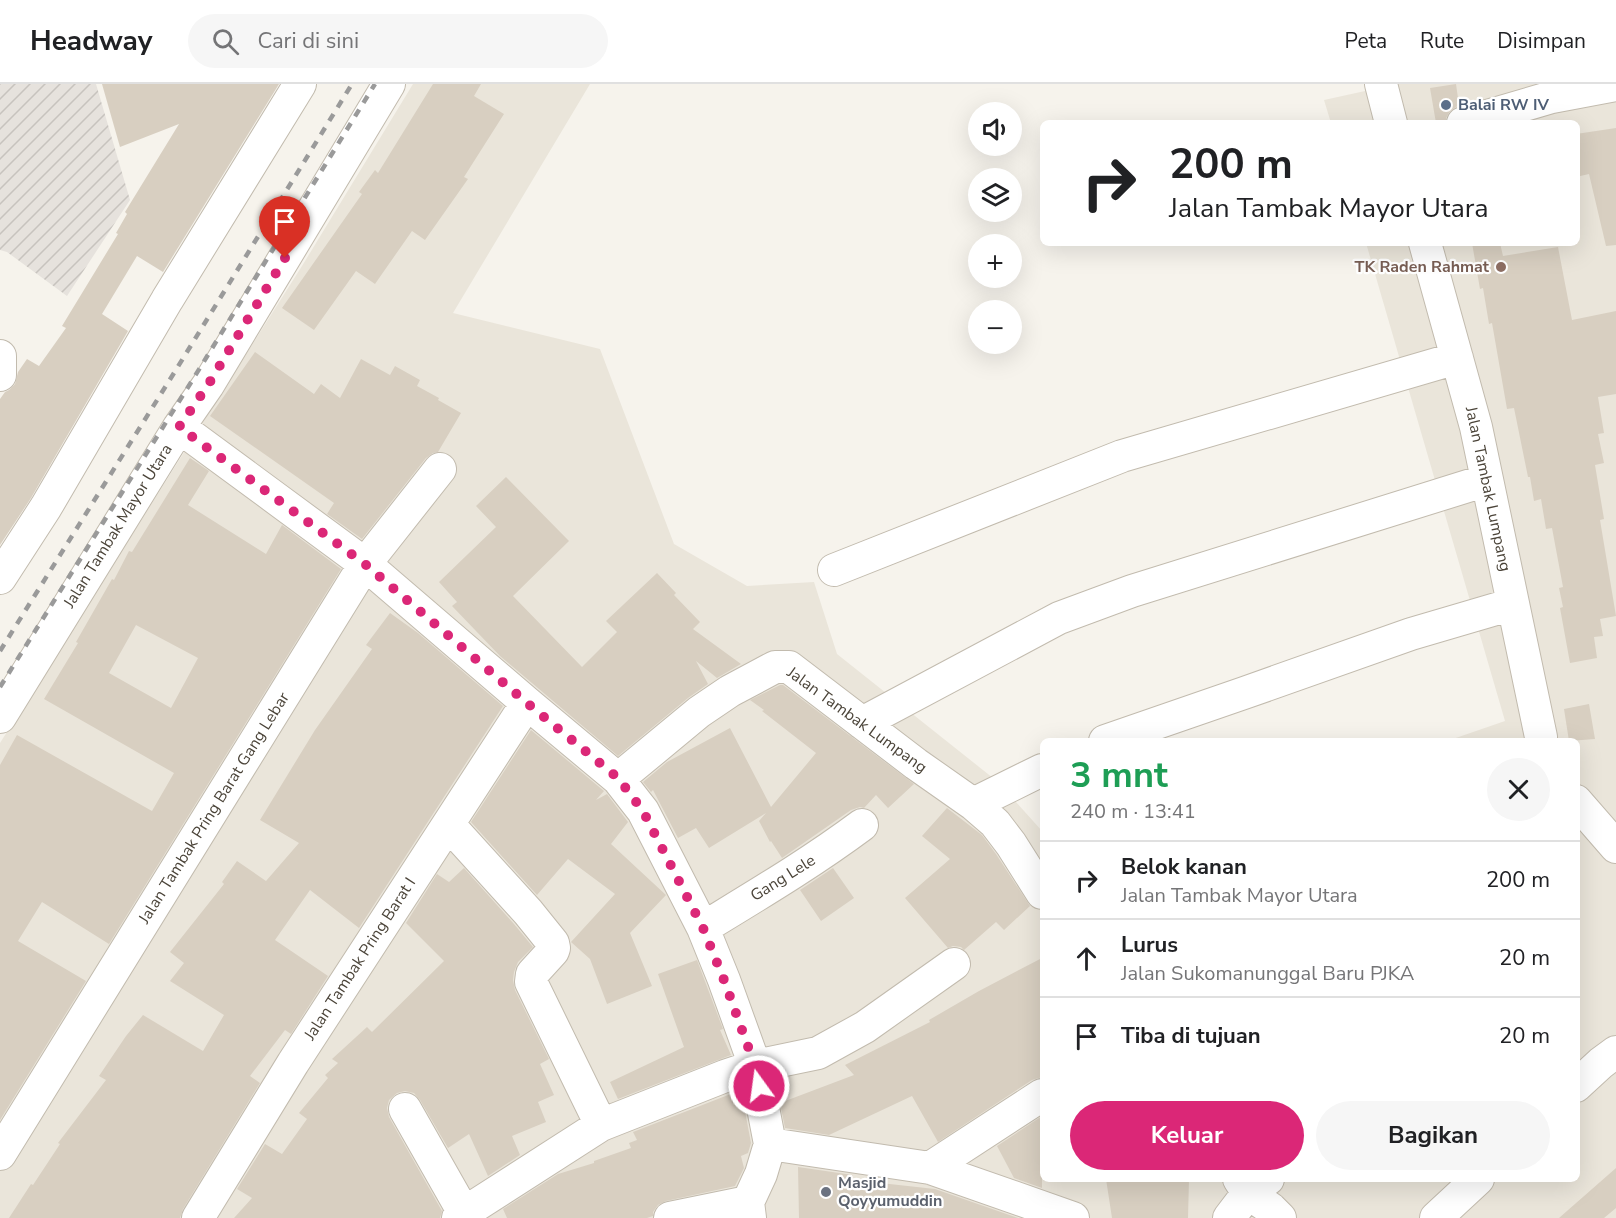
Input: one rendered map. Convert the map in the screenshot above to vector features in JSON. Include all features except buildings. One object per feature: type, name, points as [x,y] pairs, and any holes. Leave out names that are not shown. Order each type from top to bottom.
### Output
[{"type":"street","points":[[0,578],[46,507],[164,305],[300,84]]},
{"type":"street","name":"Jalan Tambak Mayor Utara","points":[[0,717],[179,427],[208,385],[389,84]]},
{"type":"street","points":[[1381,84],[1390,120]]},
{"type":"street","points":[[1473,120],[1552,97],[1616,86]]},
{"type":"street","name":"Jalan Tambak Lumpang","points":[[1426,246],[1476,427],[1513,604],[1538,738]]},
{"type":"street","points":[[0,356],[0,375]]},
{"type":"street","points":[[834,570],[1122,456],[1457,358]]},
{"type":"street","points":[[179,427],[365,564],[618,778],[643,811],[703,928],[724,980],[755,1066],[770,1144],[749,1210],[669,1218]]},
{"type":"street","name":"Jalan Tambak Pring Barat Gang Lebar","points":[[0,1154],[365,564],[440,470]]},
{"type":"street","points":[[862,723],[1059,618],[1132,591],[1487,480]]},
{"type":"street","points":[[1114,738],[1411,633],[1513,604]]},
{"type":"street","name":"Jalan Tambak Lumpang","points":[[618,778],[699,712],[730,691],[775,667],[789,667],[916,764],[973,804],[995,823],[1040,890]]},
{"type":"street","name":"Jalan Tambak Pring Barat I","points":[[198,1218],[292,1063],[527,703]]},
{"type":"street","points":[[973,804],[1040,771]]},
{"type":"street","points":[[1580,806],[1616,847]]},
{"type":"street","points":[[448,825],[528,912],[553,943],[553,951],[532,974],[531,982],[601,1125]]},
{"type":"street","name":"Gang Lele","points":[[703,928],[830,849],[862,825]]},
{"type":"street","points":[[405,1109],[461,1216],[601,1125],[755,1066],[818,1053],[865,1027],[954,964]]},
{"type":"street","points":[[1580,1083],[1616,1052]]},
{"type":"street","points":[[930,1168],[1040,1096]]},
{"type":"street","points":[[770,1144],[930,1168],[1073,1218]]},
{"type":"street","points":[[1436,1218],[1475,1182]]},
{"type":"street","points":[[1229,1218],[1252,1184],[1280,1218]]},
{"type":"shaded area","points":[[0,84],[96,84],[130,200],[67,296],[7,252],[0,250]]},
{"type":"shaded area","points":[[413,84],[590,84],[453,313],[600,349],[674,544],[747,586],[814,582],[837,654],[998,782],[1040,829],[1040,1182],[1580,1182],[1580,738],[1456,738],[1505,721],[1367,246],[1580,246],[1580,120],[1330,120],[1324,100],[1397,84],[1616,84],[1616,1218],[0,1218],[0,743],[302,266]]},
{"type":"railway","points":[[0,651],[352,84]]},
{"type":"railway","points":[[0,687],[375,84]]},
{"type":"place","name":"Balai RW IV","points":[[1446,105]]},
{"type":"place","name":"TK Raden Rahmat","points":[[1501,267]]},
{"type":"place","name":"Masjid Qoyyumuddin","points":[[826,1192]]},
{"type":"route","points":[[285,258],[208,385],[179,427],[365,564],[618,778],[643,811],[703,928],[755,1066],[759,1086]]}]
